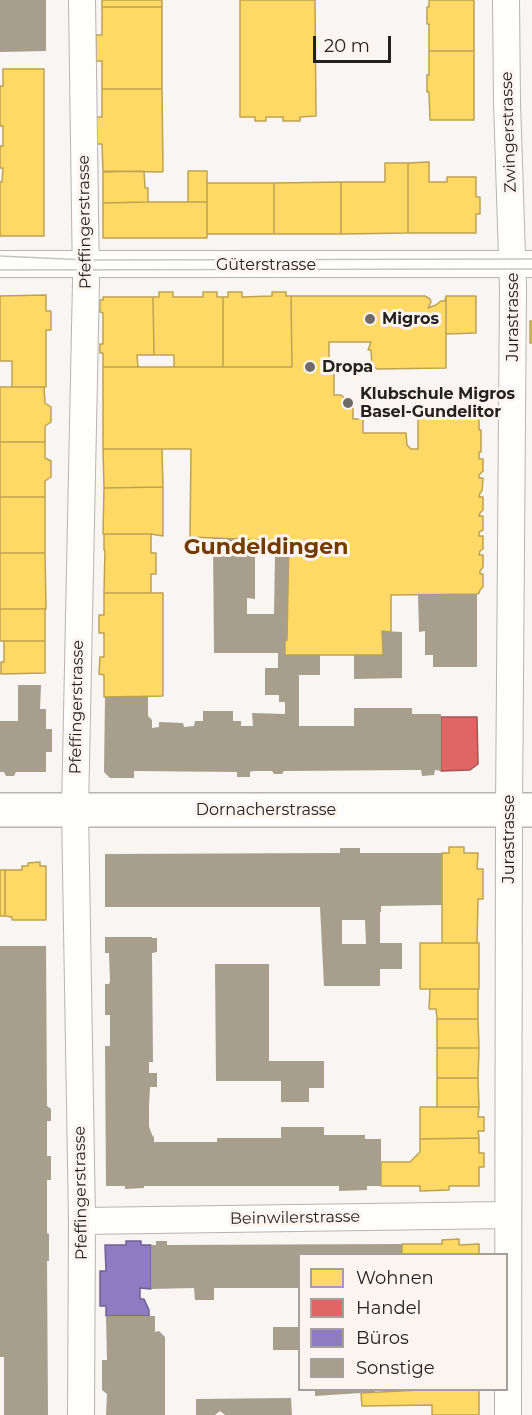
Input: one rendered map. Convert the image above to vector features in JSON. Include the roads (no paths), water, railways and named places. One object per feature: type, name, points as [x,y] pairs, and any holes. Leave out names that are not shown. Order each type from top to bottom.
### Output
[{"type":"main road","name":"Dornacherstrasse","points":[[0,810],[520,810]]},
{"type":"street","name":"Pfeffingerstrasse","points":[[81,1415],[82,1221],[75,810],[86,265],[82,0]]},
{"type":"street","name":"Zwingerstrasse","points":[[506,0],[507,103],[523,264]]},
{"type":"street","name":"Güterstrasse","points":[[0,264],[523,264]]},
{"type":"street","name":"Jurastrasse","points":[[508,1415],[508,1215],[520,810],[523,264]]},
{"type":"street","name":"Beinwilerstrasse","points":[[82,1221],[508,1215]]},
{"type":"tram line","points":[[0,256],[86,260],[532,259]]},
{"type":"tram line","points":[[0,270],[532,269]]},
{"type":"place","name":"Migros","points":[[370,319]]},
{"type":"place","name":"Dropa","points":[[310,367]]},
{"type":"place","name":"Klubschule Migros Basel-Gundelitor","points":[[348,403]]},
{"type":"district","name":"Gundeldingen","points":[[266,548]]}]
